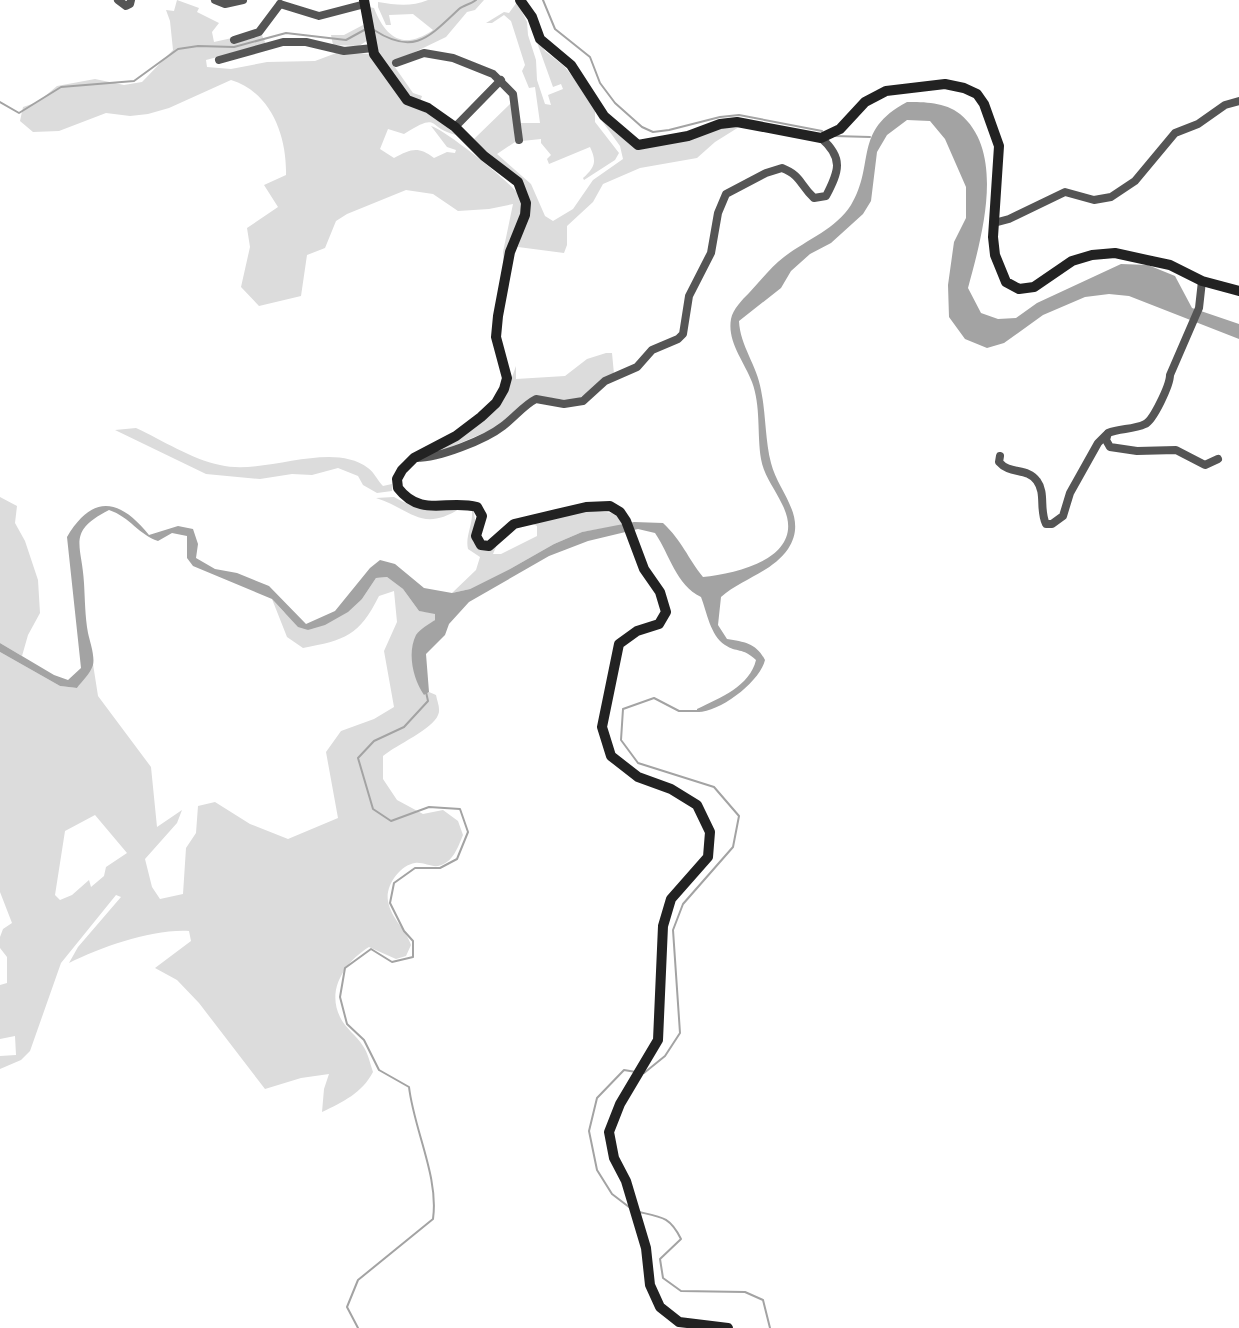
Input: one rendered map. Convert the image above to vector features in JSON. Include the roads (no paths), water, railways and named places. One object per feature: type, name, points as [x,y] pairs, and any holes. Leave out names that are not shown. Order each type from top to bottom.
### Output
[{"type":"main road","points":[[520,0],[532,18],[540,39],[571,65],[604,116],[638,145],[688,136],[720,124],[737,122],[821,138],[840,129],[872,96],[886,91],[945,84],[964,88],[977,94],[984,104],[999,146],[994,223],[995,255],[1006,282],[1019,289],[1034,287],[1072,261],[1092,255],[1115,254],[1170,265],[1202,281],[1239,291]]},
{"type":"main road","points":[[364,2],[372,49],[407,100],[428,108],[455,127],[484,156],[518,182],[526,203],[525,215],[510,252],[498,316],[496,337],[507,378],[504,389],[496,403],[481,417],[456,435],[414,458],[402,470],[397,479],[402,493],[411,502],[431,507],[461,503],[477,507],[482,516],[476,536],[481,545],[489,546],[514,524],[586,507],[610,506],[620,512],[626,521],[644,569],[660,592],[666,612],[659,624],[637,632],[620,644],[602,727],[611,756],[638,777],[671,789],[697,805],[710,832],[708,857],[671,899],[663,926],[658,1040],[620,1104],[609,1132],[614,1158],[633,1206],[646,1248],[650,1285],[660,1307],[679,1322],[728,1328]]},
{"type":"street","points":[[118,0],[126,6],[131,0]]},
{"type":"street","points":[[215,0],[224,2],[243,0]]},
{"type":"street","points":[[234,40],[259,32],[279,2],[319,16],[364,2]]},
{"type":"street","points":[[219,60],[284,42],[306,42],[344,51],[372,49]]},
{"type":"street","points":[[396,63],[424,53],[445,55],[493,74],[513,94],[516,103],[519,140]]},
{"type":"street","points":[[455,127],[501,80]]},
{"type":"street","points":[[994,223],[1009,219],[1065,192],[1094,200],[1112,197],[1134,181],[1175,132],[1198,124],[1226,105],[1239,101]]},
{"type":"street","points":[[414,458],[439,455],[489,434],[536,399],[564,404],[583,401],[606,381],[637,367],[652,350],[678,339],[683,334],[689,296],[711,253],[718,213],[726,194],[766,173],[782,168],[796,174],[805,190],[813,198],[826,196],[836,176],[838,163],[833,149],[821,138]]},
{"type":"street","points":[[1000,456],[999,462],[1005,469],[1029,473],[1037,481],[1041,489],[1042,517],[1046,524],[1052,524],[1064,516],[1071,493],[1098,443],[1108,433],[1144,425],[1152,419],[1155,409],[1170,386],[1170,375],[1191,331],[1199,308],[1202,281]]},
{"type":"street","points":[[1108,433],[1106,440],[1110,447],[1137,451],[1176,450],[1205,465],[1218,459]]},
{"type":"waterway","points":[[374,30],[400,42],[420,40],[439,28],[459,9],[476,0]]},
{"type":"waterway","points":[[543,0],[555,29],[590,57],[600,83],[615,103],[642,127],[653,132],[739,115],[822,131]]},
{"type":"waterway","points":[[0,102],[19,113],[61,87],[134,81],[178,49],[198,46],[234,47],[286,33],[346,40],[366,29]]},
{"type":"waterway","points":[[834,136],[870,137]]},
{"type":"waterway","points":[[358,1328],[347,1307],[358,1280],[433,1219],[434,1203],[429,1170],[409,1087],[379,1070],[364,1040],[347,1024],[340,997],[345,968],[371,949],[392,962],[413,957],[413,941],[404,931],[390,903],[394,883],[415,868],[440,868],[457,859],[468,832],[460,809],[429,807],[391,821],[373,809],[358,758],[374,741],[404,727],[428,701],[426,692]]},
{"type":"waterway","points":[[644,1073],[665,1056],[680,1033],[673,930],[683,904],[733,847],[739,816],[714,787],[638,763],[621,740],[623,709],[654,698],[679,711],[699,711]]},
{"type":"waterway","points":[[629,1207],[612,1194],[597,1170],[589,1131],[597,1098],[624,1070],[636,1072]]},
{"type":"waterway","points":[[639,1212],[654,1215],[669,1222],[681,1239],[660,1259],[663,1278],[681,1291],[745,1292],[763,1300],[770,1328]]}]
